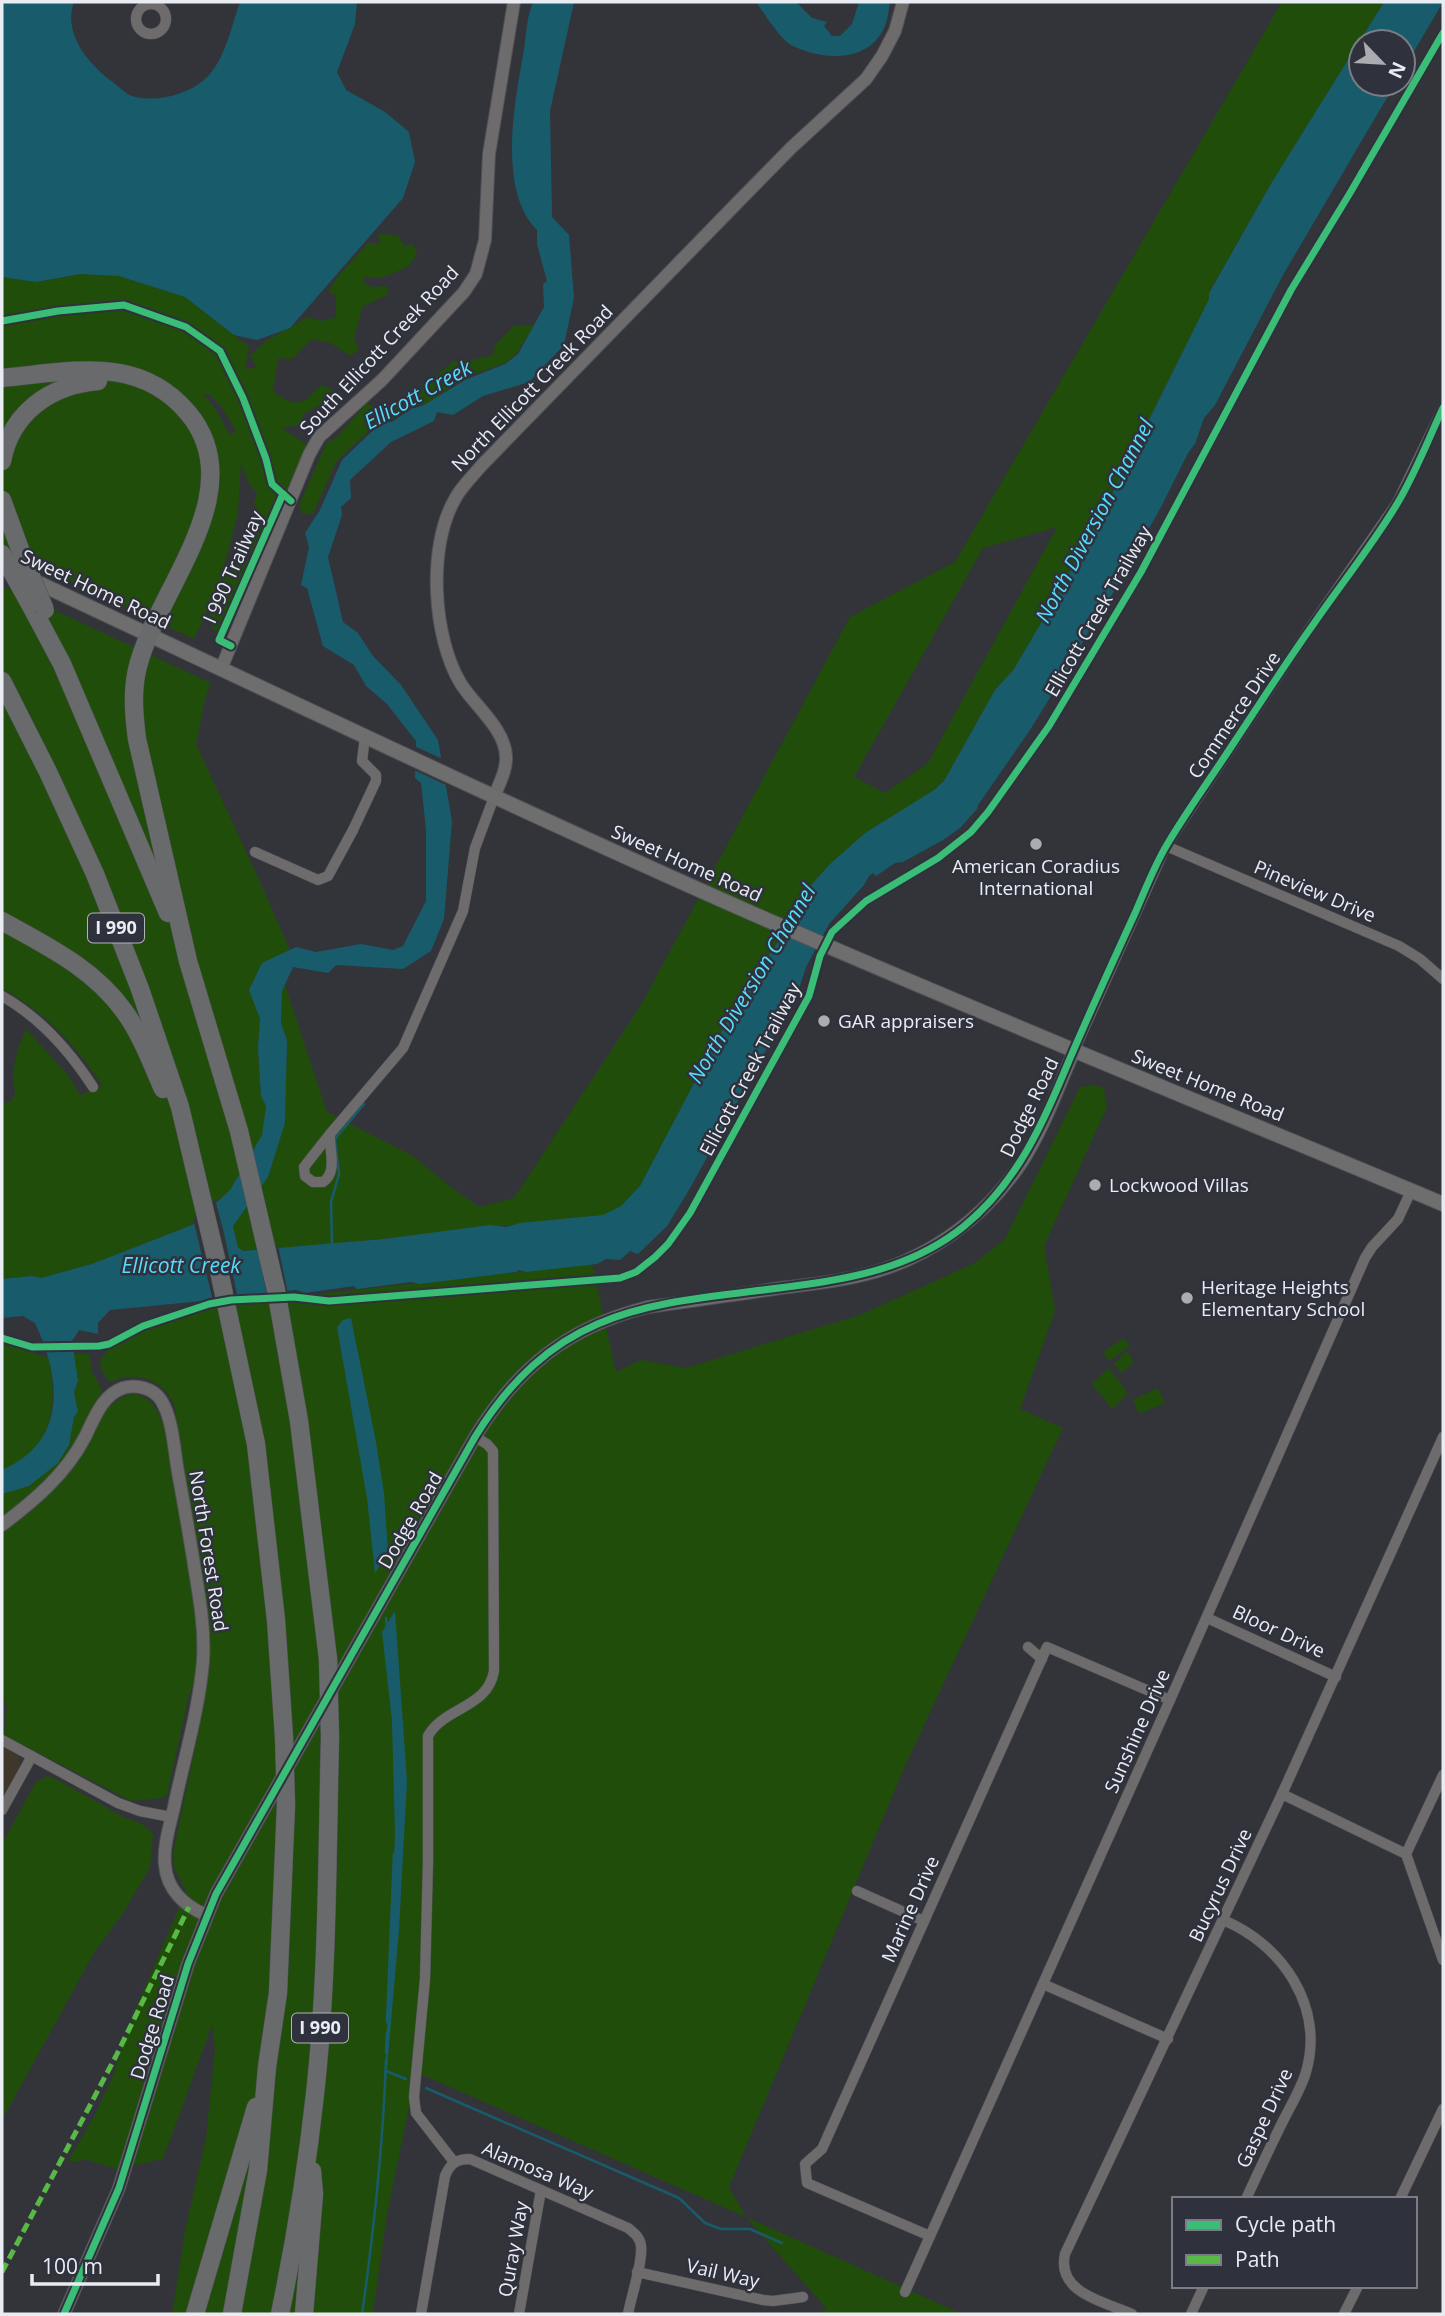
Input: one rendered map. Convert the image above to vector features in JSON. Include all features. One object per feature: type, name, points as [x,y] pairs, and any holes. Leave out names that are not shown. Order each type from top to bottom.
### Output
[{"type":"highway","points":[[2,378],[85,370],[130,374],[151,382],[174,397],[198,428],[207,454],[210,477],[207,505],[191,546],[143,632]]},
{"type":"highway","points":[[2,461],[5,446],[16,424],[46,396],[68,386],[100,380],[127,384],[157,398],[174,414],[188,435],[198,461],[198,498],[143,632],[134,712],[188,961]]},
{"type":"highway","points":[[2,500],[37,607]]},
{"type":"highway","name":"I 990","points":[[2,554],[37,607],[188,961],[256,1198],[299,1421],[328,1660],[330,1738],[325,1956],[316,2093],[296,2234],[280,2314]]},
{"type":"highway","name":"I 990","points":[[2,681],[95,874],[140,989],[180,1108],[256,1444],[276,1620],[286,1805],[278,1993],[258,2170],[232,2314]]},
{"type":"highway","points":[[2,921],[78,965],[107,990],[126,1013],[188,1145]]},
{"type":"highway","points":[[195,2314],[268,2067]]},
{"type":"highway","points":[[304,2314],[314,2194],[309,2140]]},
{"type":"main road","name":"Sweet Home Road","points":[[2,566],[494,797],[755,915],[1073,1051],[1443,1204]]},
{"type":"street","name":"South Ellicott Creek Road","points":[[221,669],[319,437],[382,380],[464,292],[476,274],[485,240],[489,154],[514,2]]},
{"type":"street","name":"North Ellicott Creek Road","points":[[330,1134],[330,1175],[323,1182],[313,1182],[305,1176],[304,1167],[330,1134],[403,1048],[463,911],[475,848],[504,771],[506,756],[503,745],[497,731],[456,675],[448,657],[439,617],[439,548],[445,522],[455,498],[481,466],[736,204],[791,148],[866,79],[895,31],[903,2]]},
{"type":"street","name":"Commerce Drive","points":[[1073,1051],[1166,846],[1310,628],[1397,503],[1443,408]]},
{"type":"street","points":[[255,852],[318,880],[328,876],[376,782],[376,775],[362,761],[365,737]]},
{"type":"street","name":"Pineview Drive","points":[[1166,846],[1399,946],[1420,959],[1443,979]]},
{"type":"street","points":[[2,996],[30,1014],[52,1034],[93,1087]]},
{"type":"street","name":"Dodge Road","points":[[64,2314],[118,2188],[188,1964],[206,1916],[254,1825],[475,1437],[503,1396],[529,1367],[573,1335],[599,1322],[648,1307],[860,1276],[901,1263],[945,1240],[985,1207],[1023,1161],[1044,1120],[1073,1051]]},
{"type":"street","name":"Sunshine Drive","points":[[905,2292],[1365,1258],[1371,1247],[1398,1219],[1411,1191]]},
{"type":"street","name":"North Forest Road","points":[[2,1525],[66,1468],[103,1403],[113,1393],[125,1387],[140,1387],[151,1391],[160,1399],[168,1419],[175,1453],[204,1638],[200,1684],[165,1852],[167,1874],[173,1889],[181,1900],[206,1916]]},
{"type":"street","points":[[454,2162],[416,2113],[414,2097],[425,1979],[428,1736],[432,1728],[487,1690],[494,1671],[493,1451],[488,1444],[475,1437]]},
{"type":"street","name":"Bucyrus Drive","points":[[1132,2314],[1077,2290],[1066,2277],[1063,2262],[1336,1677],[1443,1437]]},
{"type":"street","name":"Bloor Drive","points":[[1207,1618],[1336,1677]]},
{"type":"street","points":[[1028,1647],[1042,1659],[1047,1647],[1170,1700]]},
{"type":"street","name":"Marine Drive","points":[[930,2236],[807,2183],[805,2164],[822,2149],[1042,1659]]},
{"type":"street","points":[[2,1740],[126,1807],[171,1817]]},
{"type":"street","points":[[2,1810],[32,1756]]},
{"type":"street","points":[[1406,1854],[1443,1775]]},
{"type":"street","points":[[1282,1794],[1406,1854],[1443,1956]]},
{"type":"street","points":[[857,1891],[924,1921]]},
{"type":"street","name":"Gaspe Drive","points":[[1223,1920],[1258,1939],[1279,1958],[1297,1986],[1309,2030],[1308,2060],[1302,2082],[1247,2197]]},
{"type":"street","points":[[1043,1984],[1168,2039]]},
{"type":"street","points":[[1401,2197],[1443,2109]]},
{"type":"street","name":"Alamosa Way","points":[[421,2314],[444,2176],[454,2162],[462,2159],[541,2190],[636,2234],[641,2244],[628,2314]]},
{"type":"street","name":"Quray Way","points":[[519,2314],[541,2190]]},
{"type":"street","name":"Vail Way","points":[[637,2272],[763,2300],[803,2297]]},
{"type":"street","points":[[1191,2314],[1203,2288]]},
{"type":"street","points":[[1345,2314],[1357,2288]]},
{"type":"shaded area","points":[[2,1746],[18,1755],[20,1762],[18,1771],[2,1799]]},
{"type":"green space","points":[[1282,2],[1384,2],[1368,28],[1347,28],[1347,61],[1272,182],[1209,292],[1209,299],[1114,490],[1054,601],[1014,669],[995,690],[944,781],[865,833],[829,865],[803,894],[777,944],[750,981],[713,1047],[640,1186],[621,1207],[603,1215],[355,1242],[243,1251],[238,1247],[233,1226],[268,1177],[285,1123],[287,1040],[281,1023],[282,991],[285,985],[327,1112],[413,1156],[479,1207],[514,1198],[641,1005],[850,617],[955,562]],"holes":[[[1057,527],[928,763],[885,793],[854,777],[983,548]]]},
{"type":"green space","points":[[378,233],[399,236],[404,246],[413,244],[417,254],[408,267],[381,278],[363,277],[363,283],[374,287],[386,286],[389,294],[362,307],[354,340],[359,350],[350,356],[331,343],[312,339],[292,359],[278,358],[273,392],[289,401],[299,402],[304,401],[321,385],[333,390],[325,402],[303,414],[302,424],[282,428],[307,445],[270,527],[266,525],[253,554],[247,552],[246,540],[254,533],[262,518],[254,504],[257,492],[250,486],[241,463],[238,513],[220,583],[237,559],[246,557],[255,565],[223,635],[216,634],[208,619],[216,593],[194,639],[2,550],[2,277],[36,282],[80,274],[119,276],[185,297],[249,347],[245,369],[257,367],[250,356],[266,341],[308,317],[321,321],[336,317],[336,295],[328,292],[338,276],[368,243],[380,243]],"holes":[[[203,393],[209,394],[223,409],[236,431],[230,435]]]},
{"type":"green space","points":[[534,325],[517,353],[505,363],[469,376],[425,404],[409,407],[392,420],[380,420],[336,462],[313,514],[302,514],[299,505],[327,442],[335,439],[367,403],[378,410],[396,405],[415,395],[453,361],[493,355],[495,345],[514,326]]},
{"type":"green space","points":[[2,586],[211,683],[196,744],[290,950],[262,963],[249,990],[260,1019],[258,1049],[261,1096],[266,1106],[262,1135],[230,1190],[190,1226],[92,1264],[41,1278],[32,1276],[2,1279],[2,1104],[11,1101],[15,1094],[13,1073],[26,1029],[68,1075],[80,1095],[102,1085],[58,1030],[33,1008],[2,988]]},
{"type":"green space","points":[[1094,1085],[1104,1088],[1107,1107],[1044,1246],[1055,1311],[1020,1409],[1063,1428],[904,1768],[729,2187],[746,2217],[416,2072],[386,2220],[373,2314],[172,2314],[186,2226],[206,2138],[215,2048],[212,2025],[163,2159],[116,2169],[84,2159],[77,2162],[68,2161],[95,2115],[112,2078],[137,2006],[186,1891],[174,1867],[174,1849],[204,1705],[210,1637],[205,1590],[174,1404],[163,1388],[147,1379],[130,1377],[111,1382],[100,1365],[105,1354],[115,1344],[130,1335],[164,1320],[209,1306],[592,1264],[616,1372],[641,1360],[686,1368],[860,1315],[975,1263],[1005,1239],[1080,1087]]},
{"type":"green space","points":[[1124,1338],[1130,1346],[1109,1361],[1103,1352]]},
{"type":"green space","points":[[2,1343],[49,1358],[53,1394],[52,1410],[42,1438],[19,1461],[2,1470]]},
{"type":"green space","points":[[1127,1351],[1134,1361],[1122,1373],[1114,1364]]},
{"type":"green space","points":[[73,1354],[89,1354],[92,1372],[102,1390],[72,1450],[48,1480],[2,1519],[2,1494],[29,1486],[69,1445],[74,1417],[78,1412],[74,1392],[78,1381]]},
{"type":"green space","points":[[1109,1368],[1128,1393],[1112,1409],[1092,1384]]},
{"type":"green space","points":[[1158,1388],[1165,1403],[1139,1414],[1133,1400]]},
{"type":"green space","points":[[134,1394],[146,1399],[156,1409],[169,1444],[195,1603],[198,1659],[167,1795],[131,1801],[4,1735],[7,1708],[2,1691],[2,1530],[37,1503],[108,1408],[121,1398]]},
{"type":"green space","points":[[47,1776],[149,1829],[153,1835],[150,1867],[125,1910],[94,1953],[2,2120],[2,1844],[36,1782]]},
{"type":"green space","points":[[746,2217],[962,2314],[815,2314],[827,2309]]},
{"type":"water","points":[[2,2],[74,2],[72,26],[80,48],[96,68],[127,94],[150,99],[189,90],[211,73],[227,44],[240,2],[357,2],[355,24],[337,72],[346,90],[385,112],[409,132],[415,162],[403,198],[290,328],[257,340],[234,335],[185,297],[119,276],[80,274],[36,282],[2,277]]},
{"type":"water","points":[[533,2],[574,2],[550,111],[552,217],[569,235],[574,298],[564,345],[529,382],[483,396],[453,415],[437,412],[434,421],[391,442],[350,480],[351,498],[341,507],[342,515],[328,557],[343,622],[358,633],[373,656],[401,685],[438,740],[452,821],[444,919],[431,951],[403,969],[336,965],[328,973],[293,967],[282,991],[281,1023],[287,1040],[285,1123],[268,1177],[233,1226],[238,1247],[243,1251],[384,1239],[490,1225],[506,1227],[520,1223],[603,1215],[621,1206],[640,1186],[713,1047],[750,981],[777,944],[803,894],[829,865],[865,833],[944,781],[995,690],[1014,669],[1054,601],[1114,490],[1209,299],[1209,293],[1272,182],[1347,61],[1347,98],[1387,98],[1283,275],[1215,405],[1204,418],[1195,444],[1109,600],[1106,599],[1030,730],[977,809],[960,828],[876,876],[873,873],[829,924],[806,967],[798,992],[667,1226],[638,1254],[630,1251],[620,1260],[606,1259],[597,1264],[526,1272],[519,1270],[420,1284],[411,1282],[357,1289],[354,1286],[305,1293],[296,1290],[110,1310],[98,1323],[98,1334],[79,1330],[72,1341],[78,1381],[74,1392],[78,1412],[74,1417],[69,1445],[58,1463],[29,1486],[2,1494],[2,1470],[23,1458],[39,1443],[48,1425],[53,1406],[53,1386],[44,1344],[35,1323],[23,1316],[2,1318],[2,1279],[32,1276],[41,1278],[92,1264],[192,1225],[230,1190],[262,1135],[266,1106],[261,1096],[258,1048],[260,1019],[249,990],[262,963],[296,947],[316,952],[361,944],[393,950],[403,946],[426,901],[426,829],[421,783],[415,778],[416,741],[387,704],[366,686],[354,665],[323,646],[307,588],[301,585],[309,547],[305,533],[320,510],[342,460],[382,422],[392,422],[465,380],[505,364],[518,354],[544,307],[543,284],[547,281],[537,244],[537,230],[525,213],[517,192],[513,169],[514,118],[529,13]]},
{"type":"water","points":[[756,2],[796,2],[812,18],[827,22],[824,26],[832,36],[840,36],[852,24],[859,2],[890,2],[886,23],[870,46],[858,52],[831,56],[791,45],[777,32]]},
{"type":"water","points":[[1384,2],[1443,2],[1417,46],[1417,28],[1368,28]]},
{"type":"water","points":[[351,1318],[384,1493],[388,1552],[375,1573],[367,1498],[337,1327],[343,1320]]},
{"type":"water","points":[[395,1611],[407,1781],[399,1930],[384,2103],[395,1834],[392,1721],[382,1632]]},
{"type":"pier","points":[[412,745],[445,760],[448,786],[412,769]]},
{"type":"pier","points":[[215,1199],[238,1299],[213,1301],[193,1219]]},
{"type":"pier","points":[[278,1245],[288,1294],[267,1296],[257,1246]]},
{"type":"waterway","points":[[332,1244],[331,1202],[339,1174],[335,1139],[364,1104]]},
{"type":"waterway","points":[[386,1618],[387,1627]]},
{"type":"waterway","points":[[387,2022],[394,1854]]},
{"type":"waterway","points":[[386,2053],[387,2032]]},
{"type":"waterway","points":[[362,2314],[383,2124],[386,2060]]},
{"type":"waterway","points":[[386,2071],[406,2079]]},
{"type":"waterway","points":[[426,2088],[679,2198],[705,2223],[721,2229],[750,2229],[782,2243]]},
{"type":"marked path","points":[[2,2272],[116,2056],[189,1907]]},
{"type":"cycle path","name":"Ellicott Creek Trailway","points":[[2,1338],[32,1347],[99,1346],[109,1344],[143,1326],[209,1304],[231,1300],[294,1297],[329,1301],[620,1278],[636,1272],[655,1257],[690,1213],[809,996],[820,956],[832,932],[866,901],[938,858],[971,832],[1049,726],[1141,572],[1291,290],[1443,33]]},
{"type":"cycle path","points":[[2,321],[58,311],[124,305],[186,327],[220,351],[243,398],[266,459],[272,484],[291,501]]},
{"type":"cycle path","points":[[64,2314],[119,2188],[188,1964],[216,1894],[475,1437],[508,1391],[543,1357],[580,1332],[620,1316],[662,1304],[809,1284],[870,1272],[928,1250],[963,1227],[983,1209],[1015,1170],[1040,1126],[1163,851],[1284,667],[1388,519],[1410,481],[1443,408]]},
{"type":"cycle path","name":"I 990 Trailway","points":[[231,646],[219,640],[283,494]]},
{"type":"place","name":"American Coradius International","points":[[1036,844]]},
{"type":"place","name":"GAR appraisers","points":[[824,1021]]},
{"type":"place","name":"Lockwood Villas","points":[[1095,1185]]},
{"type":"place","name":"Heritage Heights Elementary School","points":[[1187,1298]]},
{"type":"water label","name":"Ellicott Creek","points":[[418,395]]},
{"type":"water label","name":"North Diversion Channel","points":[[1095,521]]},
{"type":"water label","name":"North Diversion Channel","points":[[752,984]]},
{"type":"water label","name":"Ellicott Creek","points":[[181,1266]]}]
